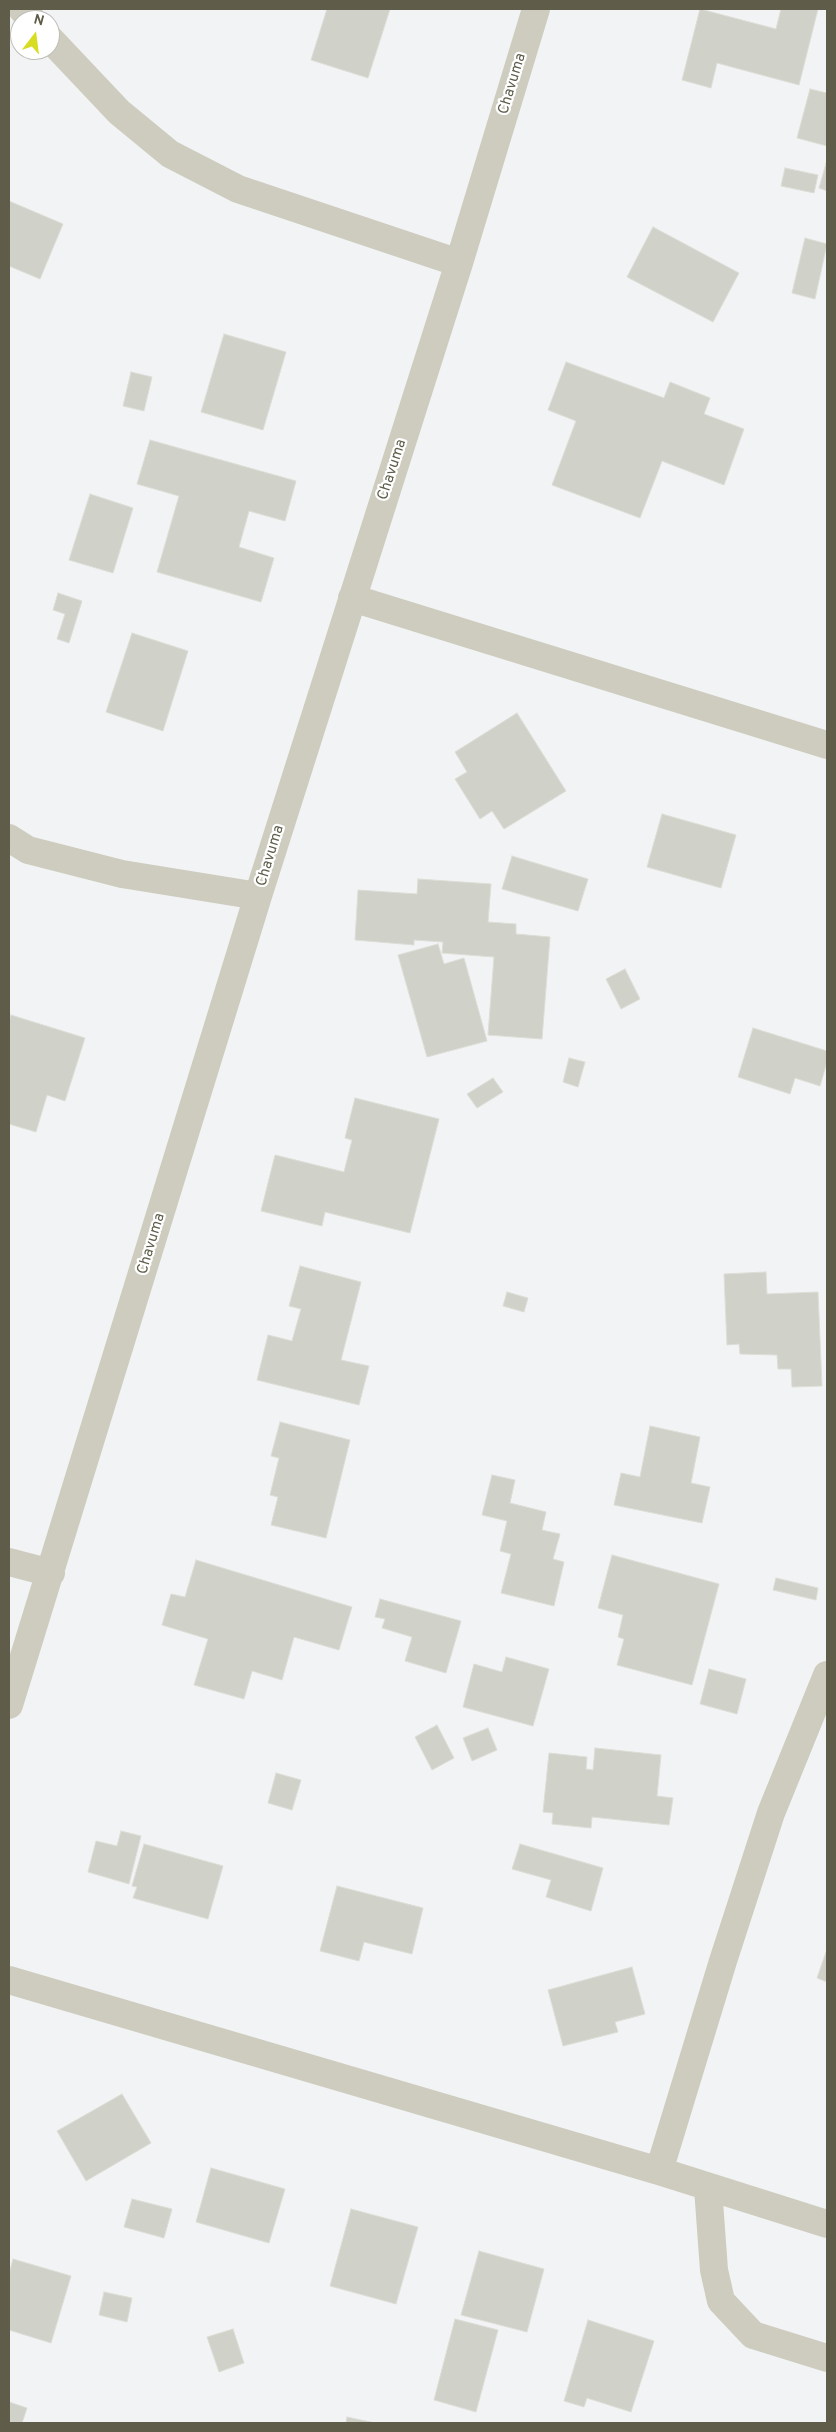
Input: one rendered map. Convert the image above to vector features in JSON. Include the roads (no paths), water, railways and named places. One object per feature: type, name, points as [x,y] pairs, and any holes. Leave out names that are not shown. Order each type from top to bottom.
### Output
[{"type":"street","name":"Chavuma","points":[[9,1705],[258,896],[459,263],[536,9]]},
{"type":"street","points":[[60,50],[119,112],[170,154],[238,189],[459,263]]},
{"type":"street","points":[[352,598],[827,745]]},
{"type":"street","points":[[9,838],[28,850],[122,874],[258,896]]},
{"type":"street","points":[[9,1562],[51,1572]]},
{"type":"street","points":[[659,2172],[723,1961],[768,1822],[827,1675]]},
{"type":"street","points":[[9,1980],[659,2172],[827,2224]]},
{"type":"street","points":[[708,2188],[714,2270],[721,2300],[753,2335],[827,2358]]}]
